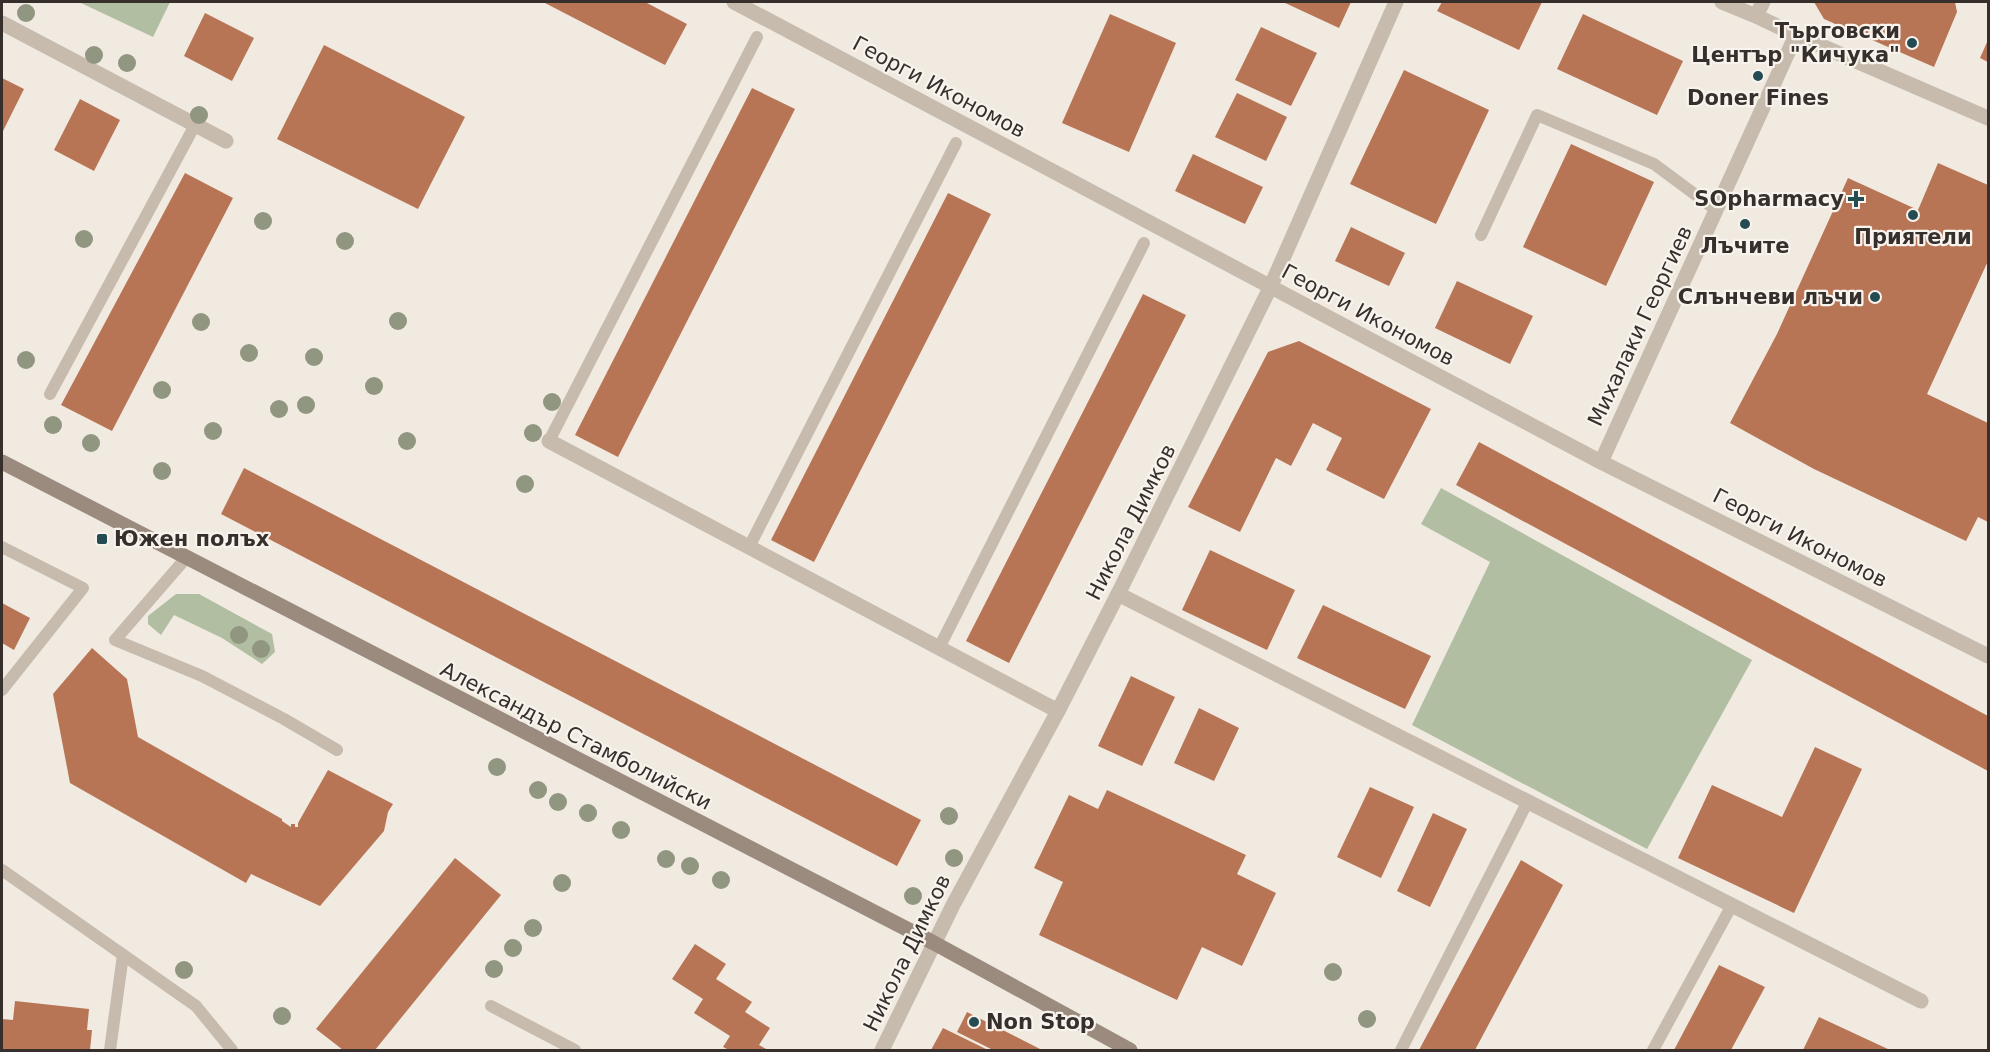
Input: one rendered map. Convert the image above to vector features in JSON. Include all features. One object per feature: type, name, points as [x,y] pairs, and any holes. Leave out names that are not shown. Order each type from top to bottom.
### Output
[{"type":"street","name":"Георги Икономов","points":[[734,2],[1601,462],[1989,656]]},
{"type":"street","name":"Никола Димков","points":[[882,1050],[953,904],[1058,711],[1118,594],[1270,288],[1396,2]]},
{"type":"street","points":[[1722,2],[1989,118]]},
{"type":"street","points":[[1756,16],[1763,2]]},
{"type":"street","points":[[2,23],[226,141]]},
{"type":"street","name":"Михалаки Георгиев","points":[[1601,462],[1796,34]]},
{"type":"street","points":[[549,441],[1058,711]]},
{"type":"street","name":"Александър Стамболийски","points":[[2,462],[934,944],[1130,1050]]},
{"type":"street","points":[[1118,594],[1921,1000]]},
{"type":"lane","points":[[549,441],[757,37]]},
{"type":"lane","points":[[1481,235],[1537,116],[1654,164],[1716,210]]},
{"type":"lane","points":[[50,394],[195,125]]},
{"type":"lane","points":[[749,547],[956,143]]},
{"type":"lane","points":[[939,648],[1144,243]]},
{"type":"lane","points":[[2,548],[83,588],[2,690]]},
{"type":"lane","points":[[186,558],[115,640],[202,676],[337,750]]},
{"type":"lane","points":[[1401,1050],[1528,801]]},
{"type":"lane","points":[[2,870],[196,1006],[232,1050]]},
{"type":"lane","points":[[1653,1050],[1732,904]]},
{"type":"lane","points":[[110,1050],[123,955]]},
{"type":"lane","points":[[491,1006],[575,1050]]},
{"type":"green space","points":[[79,2],[170,2],[153,37]]},
{"type":"green space","points":[[1441,488],[1752,660],[1647,849],[1412,725],[1490,562],[1421,524]]},
{"type":"green space","points":[[176,594],[199,594],[272,634],[275,652],[262,664],[222,638],[174,615],[161,635],[148,624],[148,616]]},
{"type":"building","points":[[543,2],[645,2],[687,24],[665,65]]},
{"type":"building","points":[[1283,2],[1351,2],[1339,28]]},
{"type":"building","points":[[1442,2],[1542,2],[1519,50],[1437,11]]},
{"type":"building","name":"Търговски Център \"Кичука\"","points":[[1814,2],[1955,2],[1957,12],[1934,67],[1824,19]]},
{"type":"building","points":[[205,13],[254,38],[232,81],[184,56]]},
{"type":"building","points":[[1110,14],[1176,43],[1129,152],[1062,123]]},
{"type":"building","points":[[1583,14],[1683,61],[1657,115],[1557,69]]},
{"type":"building","points":[[1261,27],[1317,53],[1291,106],[1235,80]]},
{"type":"building","points":[[1988,40],[1988,62],[1980,58]]},
{"type":"building","points":[[324,45],[465,117],[418,209],[277,139]]},
{"type":"building","points":[[1404,70],[1489,110],[1436,224],[1350,184]]},
{"type":"building","points":[[2,78],[24,89],[2,133]]},
{"type":"building","points":[[752,88],[795,109],[618,457],[575,435]]},
{"type":"building","points":[[1237,93],[1287,117],[1266,161],[1215,137]]},
{"type":"building","points":[[80,99],[120,120],[94,171],[54,150]]},
{"type":"building","points":[[1571,144],[1654,182],[1606,286],[1523,247]]},
{"type":"building","points":[[1193,154],[1263,187],[1245,224],[1175,191]]},
{"type":"building","points":[[1938,163],[1988,185],[1988,261],[1927,394],[1988,423],[1988,522],[1978,517],[1966,541],[1814,469],[1730,423],[1777,334],[1848,178],[1918,210]]},
{"type":"building","points":[[185,173],[233,198],[112,431],[61,405]]},
{"type":"building","points":[[948,193],[991,214],[814,562],[771,540]]},
{"type":"building","points":[[1351,227],[1405,253],[1389,286],[1335,261]]},
{"type":"building","points":[[1457,281],[1533,316],[1510,364],[1435,328]]},
{"type":"building","points":[[1143,294],[1186,315],[1009,663],[966,641]]},
{"type":"building","points":[[1299,341],[1431,409],[1384,499],[1326,470],[1342,438],[1313,423],[1291,466],[1276,458],[1240,532],[1188,507],[1268,352]]},
{"type":"building","points":[[1479,442],[1988,716],[1988,771],[1456,485]]},
{"type":"building","points":[[244,468],[921,820],[897,866],[221,514]]},
{"type":"building","points":[[1210,550],[1295,590],[1267,650],[1182,610]]},
{"type":"building","points":[[2,603],[30,618],[14,650],[2,643]]},
{"type":"building","points":[[1323,605],[1431,656],[1405,709],[1297,658]]},
{"type":"building","points":[[92,648],[127,679],[138,737],[282,819],[291,827],[291,824],[295,824],[295,827],[298,827],[298,823],[328,770],[393,804],[388,812],[384,831],[320,906],[251,874],[246,883],[70,783],[53,694]]},
{"type":"building","points":[[1131,676],[1175,697],[1142,766],[1098,746]]},
{"type":"building","points":[[1199,708],[1239,728],[1214,781],[1174,763]]},
{"type":"building","points":[[1815,747],[1862,769],[1794,913],[1678,858],[1712,785],[1782,817]]},
{"type":"building","points":[[1370,787],[1414,807],[1381,878],[1337,857]]},
{"type":"building","points":[[1107,790],[1246,855],[1237,874],[1276,893],[1242,966],[1202,947],[1177,1000],[1039,935],[1063,882],[1034,868],[1069,795],[1098,809]]},
{"type":"building","points":[[1433,813],[1467,829],[1430,907],[1397,891]]},
{"type":"building","points":[[455,858],[501,895],[375,1050],[343,1050],[316,1029]]},
{"type":"building","points":[[1521,860],[1563,885],[1475,1050],[1419,1050]]},
{"type":"building","points":[[695,944],[726,964],[716,979],[752,1002],[745,1012],[770,1028],[759,1045],[768,1050],[729,1050],[723,1047],[730,1036],[694,1013],[703,999],[672,979]]},
{"type":"building","points":[[1719,965],[1765,987],[1731,1050],[1674,1050]]},
{"type":"building","points":[[15,1001],[89,1009],[87,1030],[92,1030],[90,1050],[2,1050],[2,1019],[13,1020]]},
{"type":"building","name":"Non Stop","points":[[967,1012],[1042,1050],[993,1050],[957,1032]]},
{"type":"building","points":[[1819,1017],[1890,1050],[1803,1050]]},
{"type":"building","points":[[943,1028],[988,1050],[931,1050]]},
{"type":"place","name":"Търговски Център \"Кичука\"","points":[[1912,43]]},
{"type":"place","name":"Doner Fines","points":[[1758,76]]},
{"type":"place","name":"SOpharmacy","points":[[1856,199]]},
{"type":"place","name":"Приятели","points":[[1913,215]]},
{"type":"place","name":"Лъчите","points":[[1745,224]]},
{"type":"place","name":"Слънчеви лъчи","points":[[1875,297]]},
{"type":"place","name":"Южен полъх","points":[[102,539]]},
{"type":"place","name":"Non Stop","points":[[974,1022]]}]
